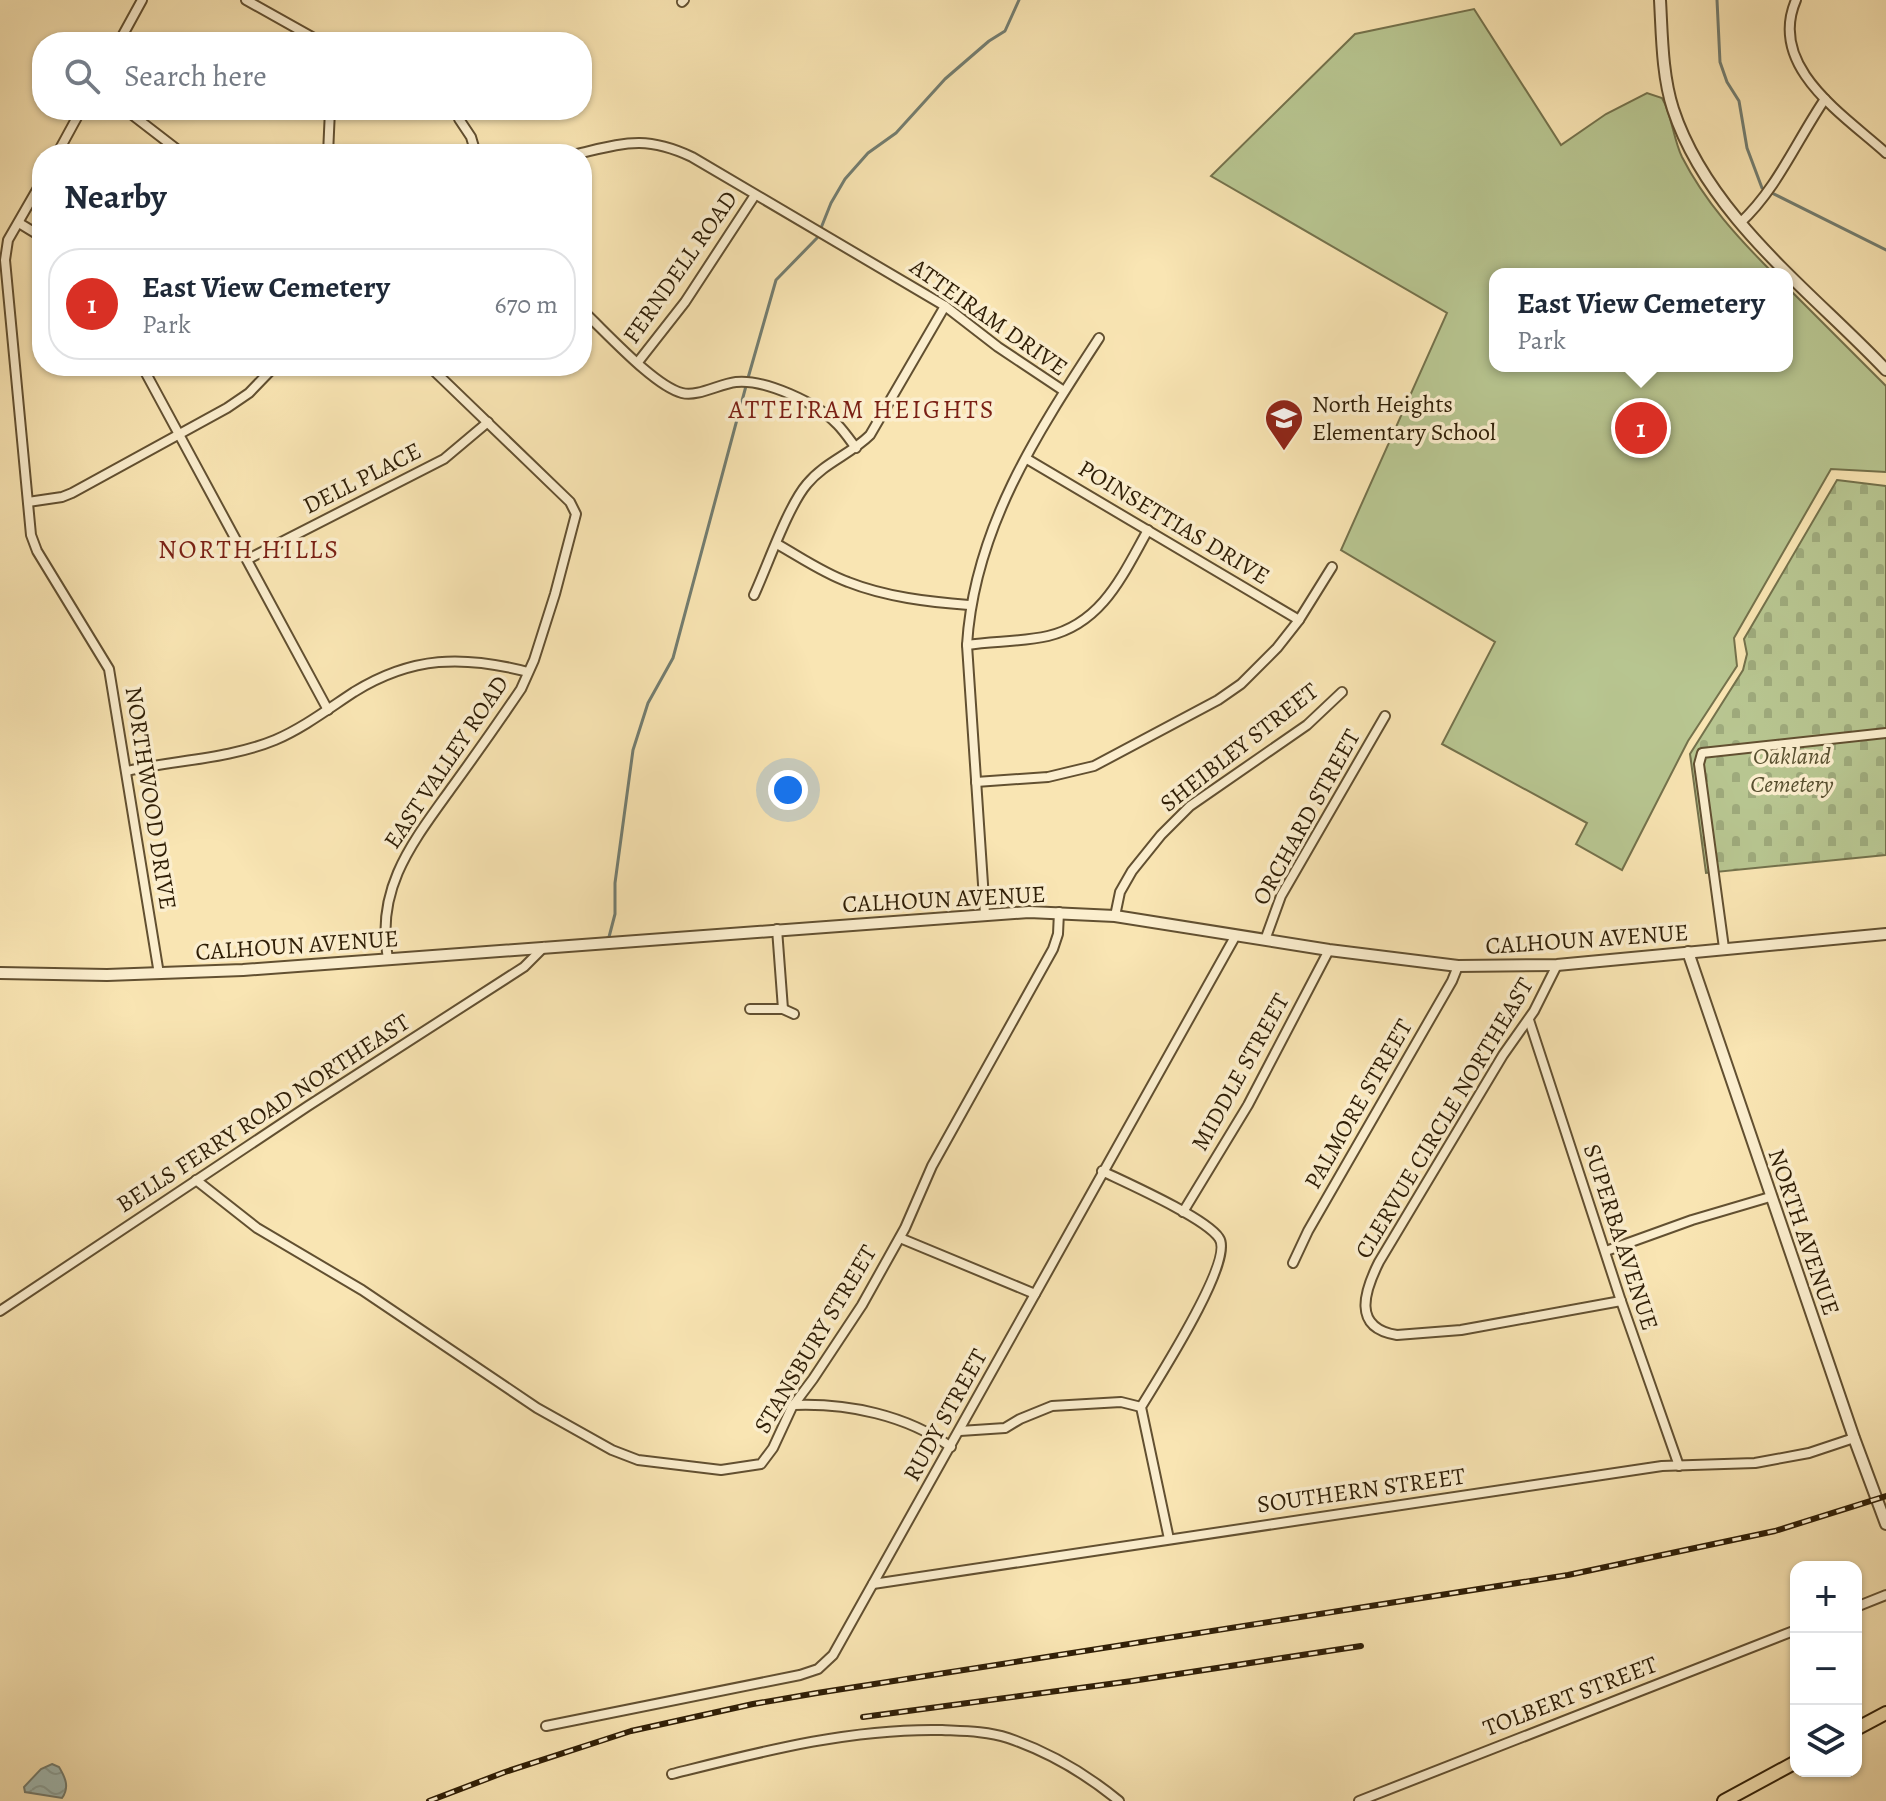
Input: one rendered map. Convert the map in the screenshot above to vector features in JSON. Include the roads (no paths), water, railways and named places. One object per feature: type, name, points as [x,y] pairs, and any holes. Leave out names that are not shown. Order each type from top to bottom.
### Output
[{"type":"main road","points":[[1862,1726],[1886,1713]]},
{"type":"main road","points":[[1724,1801],[1790,1765]]},
{"type":"street","points":[[124,32],[142,0]]},
{"type":"street","points":[[246,0],[303,32]]},
{"type":"street","points":[[1660,0],[1667,79],[1673,108],[1700,165],[1740,223],[1785,268]]},
{"type":"street","points":[[1796,0],[1790,33],[1796,61],[1814,89],[1886,153]]},
{"type":"street","points":[[1740,223],[1753,211],[1779,174],[1825,99]]},
{"type":"street","points":[[62,144],[76,120]]},
{"type":"street","points":[[139,120],[170,144]]},
{"type":"street","points":[[328,144],[330,120]]},
{"type":"street","points":[[460,120],[473,144]]},
{"type":"street","name":"ATTEIRAM DRIVE","points":[[592,151],[639,141],[655,143],[692,157],[945,306],[998,347],[1064,391],[995,517],[969,605],[967,645],[985,914]]},
{"type":"street","name":"FERNDELL ROAD","points":[[638,362],[685,302],[755,195]]},
{"type":"street","name":"NORTHWOOD DRIVE","points":[[32,199],[8,240],[5,260],[32,543],[109,669],[159,974]]},
{"type":"street","points":[[19,223],[32,231]]},
{"type":"street","points":[[1793,276],[1886,370]]},
{"type":"street","points":[[754,595],[801,491],[808,482],[856,448],[878,424],[945,306]]},
{"type":"street","points":[[592,319],[658,381],[682,393],[693,394],[733,383],[765,384],[783,391],[836,423],[856,448]]},
{"type":"street","points":[[1064,391],[1099,338]]},
{"type":"street","points":[[147,376],[328,710]]},
{"type":"street","points":[[28,502],[72,493],[249,393],[265,376]]},
{"type":"street","name":"EAST VALLEY ROAD","points":[[388,959],[388,904],[404,856],[507,710],[528,672],[555,594],[576,514],[570,502],[440,376]]},
{"type":"street","name":"DELL PLACE","points":[[248,559],[444,459],[488,422]]},
{"type":"street","name":"POINSETTIAS DRIVE","points":[[1027,459],[1299,620]]},
{"type":"street","points":[[967,645],[1046,637],[1081,623],[1107,601],[1148,530]]},
{"type":"street","points":[[777,544],[845,581],[863,587],[935,602],[969,605]]},
{"type":"street","points":[[976,782],[1061,774],[1094,766],[1218,700],[1241,684],[1277,648],[1299,620],[1332,567]]},
{"type":"street","points":[[127,771],[257,747],[328,710],[372,681],[409,666],[475,660],[528,672]]},
{"type":"street","name":"SHEIBLEY STREET","points":[[1115,916],[1120,892],[1132,871],[1190,806],[1307,725],[1342,692]]},
{"type":"street","name":"ORCHARD STREET","points":[[1265,940],[1281,896],[1385,716]]},
{"type":"street","points":[[1724,948],[1699,764],[1702,753],[1886,733]]},
{"type":"street","name":"CALHOUN AVENUE","points":[[0,973],[159,974],[985,914],[1059,912],[1115,916],[1329,950],[1458,966],[1557,965],[1886,934]]},
{"type":"street","name":"STANSBURY STREET","points":[[196,1180],[257,1228],[362,1290],[537,1408],[612,1450],[638,1460],[721,1470],[761,1464],[773,1448],[794,1405],[862,1305],[900,1238],[932,1166],[1053,949],[1058,934],[1059,912]]},
{"type":"street","points":[[777,929],[783,1009]]},
{"type":"street","name":"RUDY STREET","points":[[546,1726],[800,1675],[818,1669],[833,1655],[1236,935]]},
{"type":"street","name":"BELLS FERRY ROAD NORTHEAST","points":[[0,1311],[524,967],[545,947]]},
{"type":"street","name":"MIDDLE STREET","points":[[1183,1212],[1248,1105],[1329,950]]},
{"type":"street","name":"NORTH AVENUE","points":[[1688,952],[1770,1197],[1886,1524]]},
{"type":"street","name":"CLERVUE CIRCLE NORTHEAST","points":[[1557,965],[1529,1020],[1503,1055],[1379,1262],[1365,1293],[1369,1317],[1373,1324],[1387,1333],[1416,1334],[1461,1330],[1621,1301]]},
{"type":"street","name":"PALMORE STREET","points":[[1293,1263],[1458,966]]},
{"type":"street","points":[[750,1009],[783,1009],[794,1014]]},
{"type":"street","name":"SUPERBA AVENUE","points":[[1529,1020],[1538,1055],[1679,1466]]},
{"type":"street","points":[[1102,1171],[1183,1212],[1219,1237],[1223,1248],[1220,1264],[1199,1307],[1141,1407],[1169,1539]]},
{"type":"street","points":[[1606,1251],[1692,1220],[1770,1197]]},
{"type":"street","points":[[900,1238],[1035,1294]]},
{"type":"street","points":[[960,1431],[1005,1428],[1027,1415],[1052,1406],[1121,1402],[1141,1407]]},
{"type":"street","points":[[794,1405],[847,1408],[881,1414],[934,1435],[951,1447]]},
{"type":"street","name":"SOUTHERN STREET","points":[[873,1584],[1662,1466],[1741,1464],[1780,1459],[1854,1438]]},
{"type":"street","points":[[1862,1605],[1886,1595]]},
{"type":"street","name":"TOLBERT STREET","points":[[1359,1801],[1790,1632]]},
{"type":"street","points":[[672,1774],[760,1753],[872,1732],[972,1731],[1006,1737],[1056,1758],[1088,1776],[1119,1801]]},
{"type":"water","points":[[52,1764],[59,1767],[65,1778],[66,1790],[62,1798],[25,1792],[24,1787],[41,1769]]},
{"type":"waterway","points":[[748,378],[776,280],[817,238],[845,179],[868,153],[896,133],[945,79],[1005,31],[1019,0]]},
{"type":"waterway","points":[[1717,0],[1720,62],[1727,82],[1739,101],[1747,148],[1762,188],[1886,250]]},
{"type":"waterway","points":[[605,939],[609,937],[615,914],[615,883],[633,750],[648,703],[673,658],[746,386]]},
{"type":"railway","points":[[429,1801],[505,1772],[631,1731],[753,1704],[1568,1575],[1775,1531],[1886,1496]]},
{"type":"railway","points":[[863,1717],[1361,1646]]},
{"type":"place","name":"East View Cemetery","points":[[1641,428]]},
{"type":"place","name":"North Heights Elementary School","points":[[1284,452]]},
{"type":"district","name":"ATTEIRAM HEIGHTS","points":[[862,409]]},
{"type":"district","name":"NORTH HILLS","points":[[249,549]]},
{"type":"park label","name":"Oakland Cemetery","points":[[1792,770]]}]
